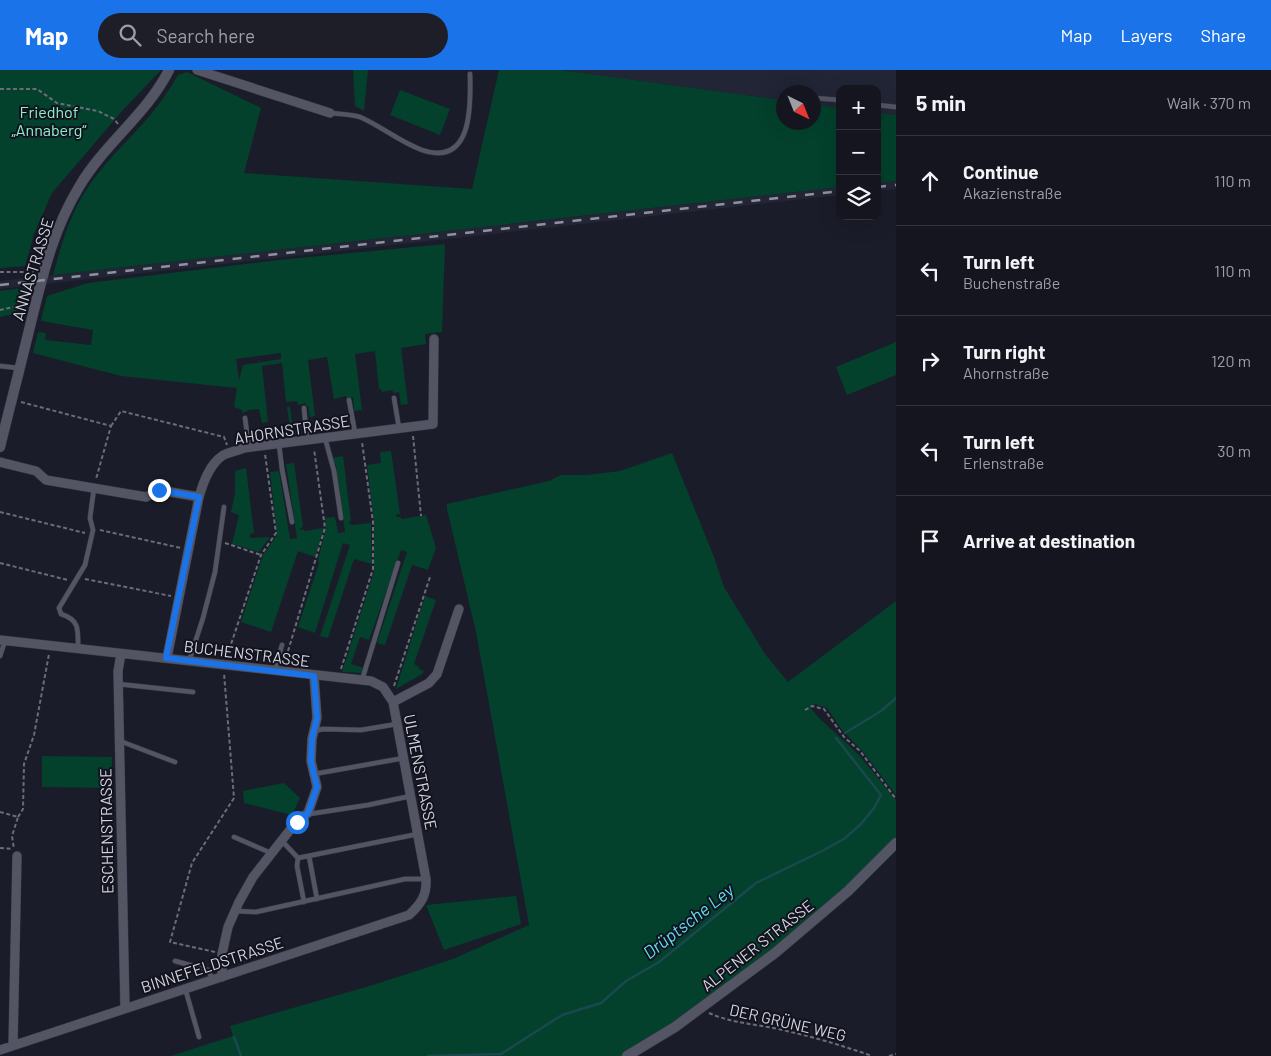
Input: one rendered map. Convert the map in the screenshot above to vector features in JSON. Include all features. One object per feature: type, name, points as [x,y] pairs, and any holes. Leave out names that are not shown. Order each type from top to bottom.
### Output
[{"type":"street","name":"ANNASTRASSE","points":[[0,447],[44,271],[56,232],[79,186],[95,163],[146,104],[169,70]]},
{"type":"street","points":[[197,70],[330,113]]},
{"type":"street","name":"AHORNSTRASSE","points":[[166,658],[199,497],[211,468],[222,456],[249,448],[433,424],[434,339]]},
{"type":"street","points":[[0,462],[36,470],[46,480],[146,497],[159,490],[199,497]]},
{"type":"street","name":"ULMENSTRASSE","points":[[418,907],[426,889],[426,879],[393,702],[429,683],[437,674],[459,609]]},
{"type":"street","name":"BUCHENSTRASSE","points":[[2,640],[371,681],[383,687],[393,702]]},
{"type":"street","name":"ESCHENSTRASSE","points":[[121,654],[118,684],[125,1008]]},
{"type":"street","points":[[222,977],[222,954],[228,927],[235,911],[253,877],[297,822],[306,814],[317,787],[311,762],[312,739],[317,718],[314,676]]},
{"type":"street","name":"ALPENER STRASSE","points":[[626,1056],[675,1027],[775,953],[848,891],[896,843]]},
{"type":"street","points":[[13,1046],[16,852]]},
{"type":"street","name":"BINNEFELDSTRASSE","points":[[0,1050],[409,915],[418,907]]},
{"type":"lane","points":[[330,113],[358,116],[422,150],[442,153],[456,146],[466,130],[470,117],[470,74]]},
{"type":"lane","points":[[821,99],[836,100]]},
{"type":"lane","points":[[881,105],[896,107]]},
{"type":"lane","points":[[0,366],[20,369]]},
{"type":"lane","points":[[394,398],[399,428]]},
{"type":"lane","points":[[349,400],[358,433]]},
{"type":"lane","points":[[304,408],[310,439]]},
{"type":"lane","points":[[245,418],[249,448]]},
{"type":"lane","points":[[325,438],[334,471],[340,518]]},
{"type":"lane","points":[[279,444],[292,522]]},
{"type":"lane","points":[[78,649],[78,628],[72,619],[59,612],[59,608],[86,565],[92,535],[90,518],[94,488]]},
{"type":"lane","points":[[189,661],[204,618],[215,572],[224,507]]},
{"type":"lane","points":[[362,680],[398,563]]},
{"type":"lane","points":[[0,656],[2,640]]},
{"type":"lane","points":[[274,671],[282,645]]},
{"type":"lane","points":[[118,684],[193,692]]},
{"type":"lane","points":[[314,731],[323,729],[361,730],[397,724]]},
{"type":"lane","points":[[119,741],[175,762]]},
{"type":"lane","points":[[314,774],[404,758]]},
{"type":"lane","points":[[306,814],[368,805],[411,796]]},
{"type":"lane","points":[[298,858],[418,834]]},
{"type":"lane","points":[[234,837],[272,853]]},
{"type":"lane","points":[[282,841],[298,858]]},
{"type":"lane","points":[[309,856],[317,899]]},
{"type":"lane","points":[[298,858],[297,866],[304,902]]},
{"type":"lane","points":[[235,911],[256,912],[405,879],[426,879]]},
{"type":"lane","points":[[175,961],[208,970],[212,980]]},
{"type":"lane","points":[[185,988],[199,1037]]},
{"type":"path","points":[[0,89],[37,89],[57,104],[98,111],[114,119],[124,130]]},
{"type":"path","points":[[0,272],[44,271]]},
{"type":"path","points":[[0,310],[36,302]]},
{"type":"path","points":[[18,401],[111,426]]},
{"type":"path","points":[[94,488],[111,426],[121,412],[224,437],[230,453]]},
{"type":"path","points":[[412,426],[422,516]]},
{"type":"path","points":[[338,678],[372,569],[373,522],[358,433]]},
{"type":"path","points":[[288,653],[324,528],[310,439]]},
{"type":"path","points":[[222,954],[170,942],[192,863],[234,798],[224,665],[261,555],[276,533],[264,446]]},
{"type":"path","points":[[0,512],[92,535]]},
{"type":"path","points":[[92,529],[188,550]]},
{"type":"path","points":[[219,541],[261,555]]},
{"type":"path","points":[[0,563],[179,598]]},
{"type":"path","points":[[387,693],[394,687],[430,576]]},
{"type":"path","points":[[0,848],[16,852],[12,836],[18,816],[23,809],[24,764],[34,735],[50,646]]},
{"type":"path","points":[[805,710],[812,706],[824,709],[844,737],[860,751],[896,799]]},
{"type":"path","points":[[0,812],[18,816]]},
{"type":"path","name":"DER GRÜNE WEG","points":[[700,1008],[721,1018],[776,1028],[834,1043],[872,1056]]},
{"type":"path","points":[[889,1056],[896,1054]]},
{"type":"shaded area","points":[[561,70],[896,70],[896,115],[881,113],[881,85],[836,85],[836,107],[821,105],[821,85],[776,85],[776,99]]},
{"type":"shaded area","points":[[896,181],[896,189],[881,191],[881,183]]},
{"type":"shaded area","points":[[836,187],[836,195],[0,289],[0,281]]},
{"type":"green space","name":"Friedhof „Annaberg“","points":[[0,70],[161,70],[122,111],[52,193],[34,234],[25,266],[0,268]]},
{"type":"green space","points":[[353,70],[368,70],[364,111],[355,106]]},
{"type":"green space","points":[[499,70],[561,70],[776,99],[776,130],[821,130],[821,105],[836,107],[836,187],[53,275],[73,213],[93,180],[151,114],[178,75],[187,72],[261,108],[244,173],[472,189]]},
{"type":"green space","points":[[400,90],[450,109],[440,135],[390,115]]},
{"type":"green space","points":[[881,113],[896,115],[896,181],[881,183]]},
{"type":"green space","points":[[445,244],[442,332],[425,334],[426,344],[401,348],[408,404],[401,405],[399,392],[394,393],[392,390],[382,392],[379,389],[375,351],[355,354],[362,410],[354,411],[353,397],[347,399],[346,396],[334,399],[327,357],[308,360],[315,416],[310,417],[306,403],[298,405],[297,401],[286,402],[282,363],[262,366],[268,422],[262,423],[259,409],[243,413],[242,410],[234,407],[237,388],[121,376],[33,353],[38,332],[46,333],[45,340],[91,345],[93,330],[41,321],[47,296],[88,283],[279,260]],"holes":[[[281,353],[281,359],[243,365],[239,380],[236,359]]]},
{"type":"green space","points":[[29,287],[23,312],[0,317],[0,291]]},
{"type":"green space","points":[[896,342],[896,375],[847,395],[836,367]]},
{"type":"green space","points":[[287,407],[290,407],[293,431],[301,430],[302,433],[291,435]]},
{"type":"green space","points":[[391,451],[400,514],[396,514],[397,517],[401,517],[401,519],[426,515],[436,548],[428,570],[412,565],[385,645],[377,643],[407,552],[401,550],[369,640],[360,637],[351,664],[364,668],[362,673],[342,672],[374,572],[374,522],[367,465],[381,463],[380,452]]},
{"type":"green space","points":[[672,453],[714,557],[724,587],[765,654],[788,682],[896,601],[896,795],[863,752],[842,730],[827,708],[815,704],[810,707],[818,717],[859,755],[896,800],[896,843],[775,953],[627,1056],[171,1056],[233,1036],[230,1026],[373,985],[453,959],[529,925],[476,632],[447,504],[549,481],[561,475],[587,475],[620,471]]},
{"type":"green space","points":[[343,456],[351,521],[348,522],[352,525],[371,523],[372,564],[354,559],[328,638],[320,636],[350,545],[343,543],[315,633],[298,627],[319,563],[318,560],[326,528],[325,518],[335,517],[338,533],[345,532],[336,466],[331,458]]},
{"type":"green space","points":[[294,463],[303,527],[300,530],[324,528],[315,557],[298,551],[271,632],[241,622],[263,555],[277,535],[270,472],[279,471],[290,539],[297,538],[286,464]]},
{"type":"green space","points":[[246,468],[254,533],[250,534],[250,538],[270,537],[259,552],[232,544],[239,515],[231,512],[235,493],[235,471]]},
{"type":"green space","points":[[425,596],[436,600],[414,664],[424,671],[396,689]]},
{"type":"green space","points":[[42,756],[112,757],[111,788],[42,787]]},
{"type":"green space","points":[[284,783],[300,798],[292,815],[244,803],[243,791]]},
{"type":"green space","points":[[516,896],[521,924],[444,950],[426,905]]},
{"type":"waterway","name":"Drüptsche Ley","points":[[845,733],[881,711],[896,698]]},
{"type":"waterway","name":"Drüptsche Ley","points":[[428,1056],[501,1054],[562,1015],[601,1003],[626,981],[659,962],[756,883],[844,839],[861,824],[874,808],[881,795],[836,738]]},
{"type":"waterway","points":[[234,1037],[241,1056]]},
{"type":"railway","points":[[881,187],[896,185]]},
{"type":"railway","points":[[0,285],[836,191]]},
{"type":"route","points":[[159,490],[199,497],[166,658],[314,676],[317,718],[312,739],[311,762],[317,787],[308,813],[297,822]]}]
